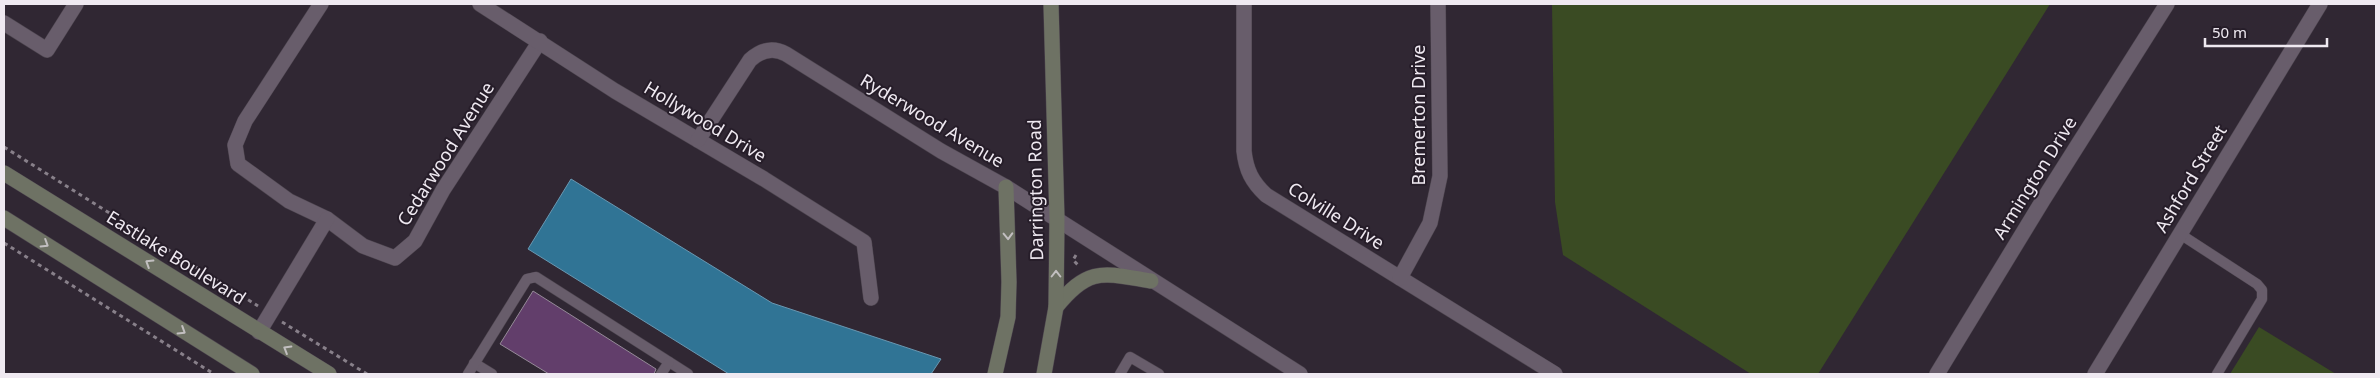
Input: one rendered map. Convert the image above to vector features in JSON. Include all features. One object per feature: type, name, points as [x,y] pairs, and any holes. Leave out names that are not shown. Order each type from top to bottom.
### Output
[{"type":"main road","name":"Darrington Road","points":[[1044,374],[1056,307],[1057,219],[1051,4]]},
{"type":"main road","name":"Eastlake Boulevard","points":[[4,173],[329,374]]},
{"type":"main road","name":"Darrington Road","points":[[996,374],[1008,309],[1006,187]]},
{"type":"main road","points":[[4,218],[236,370],[252,374]]},
{"type":"main road","points":[[1056,307],[1081,280],[1097,275],[1113,274],[1151,281]]},
{"type":"street","points":[[4,23],[47,50],[76,4]]},
{"type":"street","points":[[259,332],[327,220],[289,201],[238,164],[235,145],[245,121],[321,4]]},
{"type":"street","name":"Hollywood Drive","points":[[480,4],[540,41],[614,91],[864,242],[871,298]]},
{"type":"street","name":"Colville Drive","points":[[1244,4],[1244,151],[1248,172],[1255,184],[1266,195],[1554,374]]},
{"type":"street","name":"Bremerton Drive","points":[[1400,278],[1430,223],[1440,176],[1438,4]]},
{"type":"street","name":"Armington Drive","points":[[1937,374],[2043,200],[2168,4]]},
{"type":"street","name":"Ashford Street","points":[[2095,374],[2320,4]]},
{"type":"street","name":"Cedarwood Avenue","points":[[327,220],[363,246],[395,258],[415,241],[443,190],[540,41]]},
{"type":"street","name":"Ryderwood Avenue","points":[[698,140],[736,78],[750,60],[762,52],[775,50],[786,54],[941,151],[1006,187],[1300,374]]},
{"type":"lane","points":[[2180,234],[2257,284],[2262,290],[2262,299],[2217,374]]},
{"type":"lane","points":[[468,374],[527,280],[536,277],[688,374]]},
{"type":"lane","points":[[1120,374],[1130,357],[1159,374]]},
{"type":"lane","points":[[661,374],[669,362]]},
{"type":"lane","points":[[474,363],[492,374]]},
{"type":"path","points":[[4,147],[255,304]]},
{"type":"path","points":[[4,243],[214,374]]},
{"type":"path","points":[[1076,255],[1073,260],[1082,272]]},
{"type":"path","points":[[288,325],[367,374]]},
{"type":"green space","points":[[1552,4],[2050,4],[1818,374],[1751,374],[1563,255],[1555,202]]},
{"type":"green space","points":[[2259,327],[2336,374],[2230,374]]},
{"type":"water","points":[[571,179],[772,303],[941,359],[931,374],[729,374],[528,249]]},
{"type":"building","points":[[533,291],[656,369],[654,374],[549,374],[500,344]]}]
